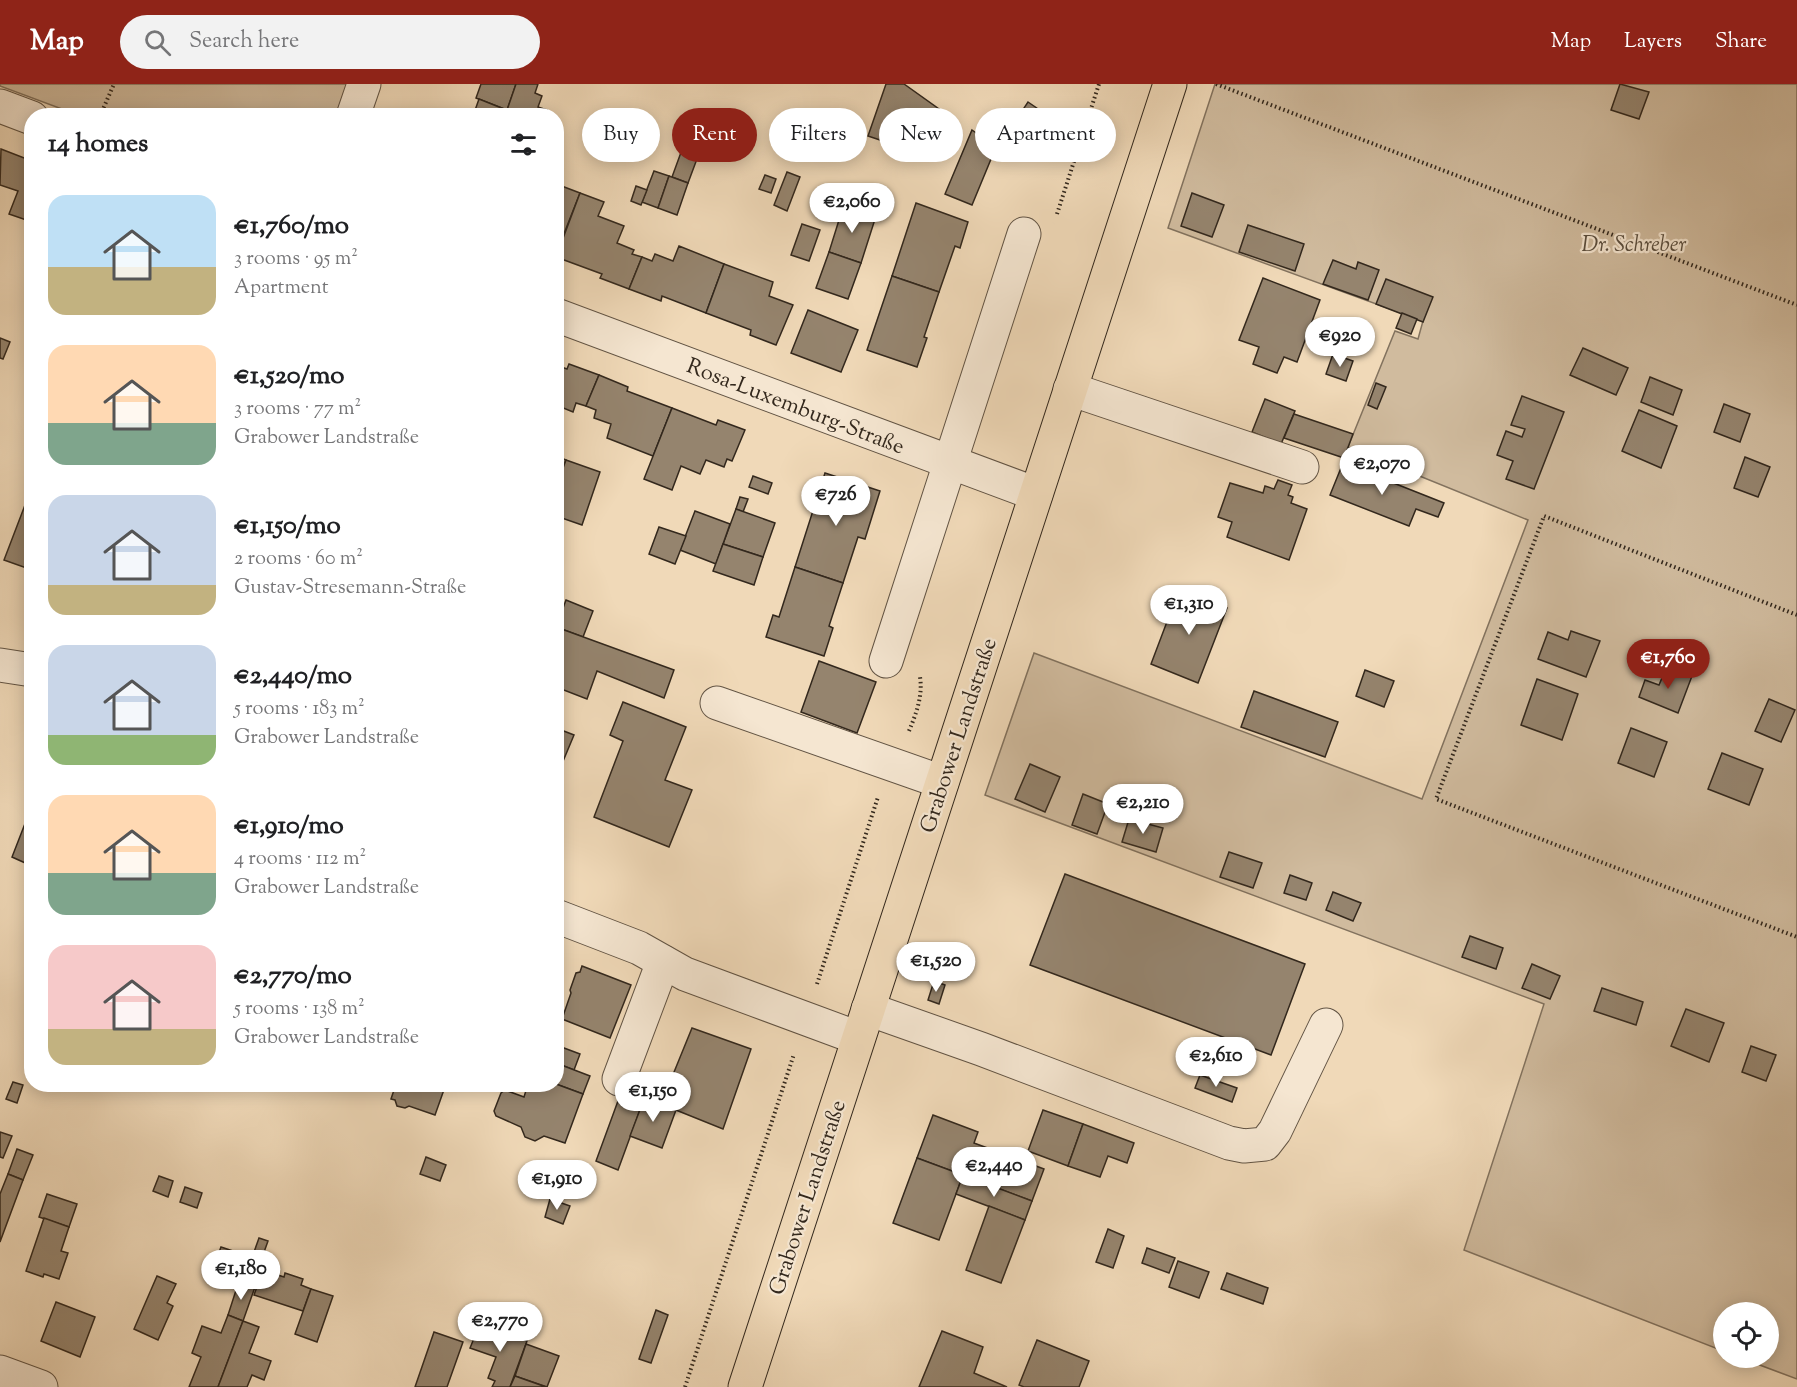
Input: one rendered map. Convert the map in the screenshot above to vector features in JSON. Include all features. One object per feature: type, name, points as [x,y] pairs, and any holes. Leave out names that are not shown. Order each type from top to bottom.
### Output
[{"type":"main road","name":"Grabower Landstraße","points":[[745,1387],[1170,84]]},
{"type":"street","points":[[355,108],[364,84]]},
{"type":"street","points":[[0,106],[24,115]]},
{"type":"street","points":[[886,661],[1024,234]]},
{"type":"street","name":"Rosa-Luxemburg-Straße","points":[[564,318],[1036,494]]},
{"type":"street","points":[[1070,389],[1302,467]]},
{"type":"street","points":[[0,665],[24,669]]},
{"type":"street","points":[[717,703],[942,782]]},
{"type":"street","points":[[564,919],[639,948],[685,974],[863,1024],[981,1048],[1229,1143],[1244,1146],[1265,1144],[1275,1131],[1326,1025]]},
{"type":"street","points":[[619,1079],[663,962]]},
{"type":"street","points":[[0,1372],[41,1387]]},
{"type":"path","points":[[104,108],[114,84]]},
{"type":"path","points":[[1216,84],[1797,305]]},
{"type":"path","points":[[1797,615],[1544,516],[1436,799],[1797,937]]},
{"type":"green space","points":[[0,84],[347,84],[339,108],[59,108],[0,86]]},
{"type":"green space","name":"Dr. Schreber","points":[[1215,84],[1797,84],[1797,1379],[1768,1368],[1779,1368],[1779,1302],[1713,1302],[1713,1347],[1464,1250],[1544,1004],[985,795],[1034,653],[1422,799],[1528,520],[1348,447],[1395,331],[1418,339],[1423,321],[1168,228]]},
{"type":"building","points":[[481,84],[516,84],[508,108],[476,98]]},
{"type":"building","points":[[516,84],[538,84],[535,93],[542,96],[538,107],[541,108],[508,108]]},
{"type":"building","points":[[886,84],[904,84],[938,108],[879,108],[879,140],[868,136]]},
{"type":"building","points":[[1620,84],[1649,92],[1639,119],[1611,110]]},
{"type":"building","points":[[479,99],[502,108],[476,108]]},
{"type":"building","points":[[1028,102],[1037,108],[1024,108]]},
{"type":"building","points":[[972,130],[975,132],[975,162],[990,162],[972,205],[945,194],[958,162],[963,162],[963,151]]},
{"type":"building","points":[[1,149],[24,158],[24,219],[9,214],[18,191],[0,185]]},
{"type":"building","points":[[677,162],[696,162],[688,183],[672,177]]},
{"type":"building","points":[[654,171],[669,176],[658,208],[642,202]]},
{"type":"building","points":[[787,172],[800,177],[787,211],[774,205]]},
{"type":"building","points":[[765,175],[776,179],[771,193],[759,189]]},
{"type":"building","points":[[669,176],[688,183],[677,215],[658,208]]},
{"type":"building","points":[[636,186],[647,190],[641,205],[631,201]]},
{"type":"building","points":[[564,187],[580,193],[564,234]]},
{"type":"building","points":[[580,193],[604,202],[598,216],[624,226],[617,243],[634,250],[632,254],[642,257],[629,289],[600,278],[602,274],[564,260],[564,236]]},
{"type":"building","points":[[1192,193],[1224,205],[1212,237],[1181,226]]},
{"type":"building","points":[[916,203],[968,222],[960,248],[955,246],[939,292],[892,276]]},
{"type":"building","points":[[844,204],[876,216],[861,263],[829,252]]},
{"type":"building","points":[[802,224],[820,230],[809,261],[791,255]]},
{"type":"building","points":[[1248,225],[1304,244],[1295,271],[1239,252]]},
{"type":"building","points":[[679,246],[724,264],[706,313],[662,296],[661,301],[629,289],[642,257],[652,261],[655,254],[673,261]]},
{"type":"building","points":[[829,252],[861,263],[848,299],[816,288]]},
{"type":"building","points":[[1333,260],[1356,269],[1358,262],[1379,270],[1368,300],[1323,284]]},
{"type":"building","points":[[724,264],[773,282],[769,296],[793,305],[776,345],[750,335],[751,330],[706,313]]},
{"type":"building","points":[[892,276],[939,292],[917,367],[867,350]]},
{"type":"building","points":[[1263,278],[1320,300],[1297,362],[1284,357],[1277,373],[1253,364],[1259,347],[1239,340]]},
{"type":"building","points":[[1386,279],[1433,297],[1423,322],[1376,304]]},
{"type":"building","points":[[808,310],[858,330],[841,372],[791,353]]},
{"type":"building","points":[[1402,313],[1417,319],[1411,334],[1396,328]]},
{"type":"building","points":[[0,338],[10,342],[3,359],[0,358]]},
{"type":"building","points":[[1583,348],[1628,368],[1616,395],[1570,375]]},
{"type":"building","points":[[1333,354],[1353,361],[1346,381],[1326,374]]},
{"type":"building","points":[[569,364],[599,375],[586,406],[576,403],[573,412],[564,408],[564,368],[567,369]]},
{"type":"building","points":[[599,375],[628,387],[627,391],[672,408],[653,456],[607,438],[611,424],[594,418],[596,410],[586,406]]},
{"type":"building","points":[[1650,377],[1682,390],[1673,415],[1641,402]]},
{"type":"building","points":[[1376,383],[1386,387],[1377,409],[1368,405]]},
{"type":"building","points":[[1522,396],[1564,412],[1534,489],[1506,479],[1513,461],[1497,455],[1506,431],[1522,437],[1525,429],[1511,425]]},
{"type":"building","points":[[1265,399],[1295,411],[1281,444],[1252,432]]},
{"type":"building","points":[[1724,404],[1750,414],[1740,442],[1714,432]]},
{"type":"building","points":[[672,408],[716,425],[718,420],[745,430],[732,461],[727,459],[724,467],[706,460],[700,474],[681,466],[672,490],[644,479]]},
{"type":"building","points":[[1639,410],[1677,426],[1661,468],[1622,451]]},
{"type":"building","points":[[1294,414],[1353,434],[1344,458],[1284,438]]},
{"type":"building","points":[[1745,457],[1770,467],[1758,497],[1734,488]]},
{"type":"building","points":[[566,460],[600,472],[582,525],[564,519],[564,465]]},
{"type":"building","points":[[1343,463],[1444,503],[1438,517],[1416,509],[1409,526],[1330,495]]},
{"type":"building","points":[[825,473],[880,491],[865,539],[858,537],[843,583],[795,567]]},
{"type":"building","points":[[753,476],[772,483],[768,494],[749,487]]},
{"type":"building","points":[[1278,480],[1292,485],[1288,495],[1293,497],[1291,503],[1307,509],[1289,560],[1227,537],[1232,522],[1218,517],[1230,483],[1263,493],[1265,486],[1274,489]]},
{"type":"building","points":[[740,497],[748,499],[743,512],[736,509]]},
{"type":"building","points":[[24,508],[24,567],[4,560]]},
{"type":"building","points":[[736,509],[775,523],[763,557],[723,544]]},
{"type":"building","points":[[695,511],[730,524],[716,564],[680,550]]},
{"type":"building","points":[[659,527],[686,536],[675,564],[649,554]]},
{"type":"building","points":[[723,544],[763,557],[754,585],[713,571]]},
{"type":"building","points":[[795,567],[843,583],[829,626],[833,628],[824,656],[766,637],[773,615],[779,617]]},
{"type":"building","points":[[1179,590],[1227,608],[1198,683],[1151,664]]},
{"type":"building","points":[[566,600],[593,611],[583,637],[564,630]]},
{"type":"building","points":[[564,630],[674,670],[664,698],[597,671],[587,699],[564,690]]},
{"type":"building","points":[[1571,631],[1600,641],[1586,677],[1538,659],[1548,632],[1568,640]]},
{"type":"building","points":[[819,661],[876,682],[857,733],[801,712]]},
{"type":"building","points":[[1667,666],[1692,676],[1678,713],[1639,697],[1645,680],[1659,685]]},
{"type":"building","points":[[1365,670],[1394,681],[1384,707],[1356,696]]},
{"type":"building","points":[[1537,679],[1578,694],[1562,740],[1521,725]]},
{"type":"building","points":[[1254,691],[1338,722],[1325,757],[1241,727]]},
{"type":"building","points":[[1769,699],[1795,710],[1781,742],[1755,731]]},
{"type":"building","points":[[623,702],[686,727],[665,780],[692,790],[669,847],[594,817],[623,741],[610,735]]},
{"type":"building","points":[[1631,728],[1667,742],[1654,777],[1618,763]]},
{"type":"building","points":[[564,731],[574,735],[564,759]]},
{"type":"building","points":[[1722,753],[1763,769],[1749,805],[1708,789]]},
{"type":"building","points":[[1030,764],[1060,777],[1045,812],[1015,799]]},
{"type":"building","points":[[1083,794],[1108,804],[1097,834],[1072,825]]},
{"type":"building","points":[[1129,819],[1163,828],[1156,852],[1122,842]]},
{"type":"building","points":[[24,826],[24,862],[12,857]]},
{"type":"building","points":[[1229,852],[1262,863],[1253,888],[1220,877]]},
{"type":"building","points":[[1065,874],[1305,964],[1271,1055],[1030,965]]},
{"type":"building","points":[[1290,875],[1312,883],[1306,900],[1284,893]]},
{"type":"building","points":[[1333,892],[1361,903],[1353,921],[1326,910]]},
{"type":"building","points":[[1470,936],[1503,948],[1496,969],[1462,957]]},
{"type":"building","points":[[1532,964],[1560,976],[1550,999],[1522,988]]},
{"type":"building","points":[[582,966],[631,985],[610,1038],[564,1020],[570,990],[576,973],[580,972]]},
{"type":"building","points":[[934,981],[945,985],[939,1004],[928,1000]]},
{"type":"building","points":[[1602,988],[1643,1002],[1636,1025],[1594,1011]]},
{"type":"building","points":[[1686,1009],[1724,1023],[1709,1062],[1671,1046]]},
{"type":"building","points":[[692,1028],[751,1049],[723,1129],[661,1104]]},
{"type":"building","points":[[1751,1046],[1776,1055],[1766,1081],[1742,1072]]},
{"type":"building","points":[[564,1048],[580,1054],[574,1070],[564,1066]]},
{"type":"building","points":[[564,1066],[590,1076],[583,1094],[564,1087]]},
{"type":"building","points":[[1200,1075],[1237,1088],[1232,1102],[1195,1088]]},
{"type":"building","points":[[13,1082],[23,1085],[17,1103],[6,1099]]},
{"type":"building","points":[[564,1087],[583,1094],[565,1143],[544,1136],[535,1141],[525,1137],[521,1127],[496,1116],[494,1111],[502,1092],[510,1092],[524,1097],[526,1092],[564,1092]]},
{"type":"building","points":[[622,1090],[644,1099],[618,1170],[596,1161]]},
{"type":"building","points":[[393,1092],[443,1092],[435,1115],[409,1106],[405,1108],[397,1106],[395,1100],[391,1099]]},
{"type":"building","points":[[644,1099],[676,1110],[662,1148],[630,1136]]},
{"type":"building","points":[[1043,1110],[1083,1124],[1068,1166],[1028,1151]]},
{"type":"building","points":[[933,1115],[978,1132],[974,1143],[1044,1169],[1032,1201],[917,1158]]},
{"type":"building","points":[[1083,1124],[1134,1143],[1127,1163],[1108,1156],[1100,1177],[1068,1166]]},
{"type":"building","points":[[0,1132],[12,1136],[3,1158],[0,1157]]},
{"type":"building","points":[[17,1149],[33,1155],[23,1180],[8,1174]]},
{"type":"building","points":[[426,1157],[446,1165],[440,1181],[420,1174]]},
{"type":"building","points":[[917,1158],[963,1175],[939,1240],[893,1223]]},
{"type":"building","points":[[8,1174],[23,1180],[0,1242],[0,1194]]},
{"type":"building","points":[[963,1175],[1032,1201],[1025,1220],[956,1194]]},
{"type":"building","points":[[159,1176],[173,1181],[168,1197],[153,1191]]},
{"type":"building","points":[[185,1187],[202,1193],[197,1208],[180,1202]]},
{"type":"building","points":[[47,1194],[77,1204],[69,1227],[39,1217]]},
{"type":"building","points":[[550,1199],[570,1206],[563,1224],[545,1217]]},
{"type":"building","points":[[989,1206],[1025,1220],[1001,1283],[966,1270]]},
{"type":"building","points":[[44,1218],[69,1227],[61,1251],[68,1253],[59,1279],[44,1274],[43,1277],[26,1271]]},
{"type":"building","points":[[1108,1229],[1124,1236],[1113,1268],[1096,1262]]},
{"type":"building","points":[[259,1238],[268,1241],[263,1255],[254,1252]]},
{"type":"building","points":[[221,1247],[248,1256],[243,1273],[215,1263]]},
{"type":"building","points":[[1147,1248],[1175,1258],[1169,1273],[1142,1263]]},
{"type":"building","points":[[248,1256],[264,1262],[255,1287],[239,1281]]},
{"type":"building","points":[[1178,1261],[1209,1272],[1199,1298],[1169,1287]]},
{"type":"building","points":[[263,1270],[284,1277],[285,1273],[303,1279],[301,1285],[311,1289],[303,1311],[254,1295]]},
{"type":"building","points":[[1227,1273],[1268,1288],[1263,1304],[1221,1289]]},
{"type":"building","points":[[157,1276],[176,1284],[167,1303],[173,1306],[158,1340],[134,1329]]},
{"type":"building","points":[[239,1281],[255,1287],[243,1321],[228,1315]]},
{"type":"building","points":[[311,1289],[333,1296],[317,1342],[295,1334]]},
{"type":"building","points":[[56,1302],[95,1317],[80,1357],[41,1341]]},
{"type":"building","points":[[656,1310],[668,1315],[651,1363],[639,1359]]},
{"type":"building","points":[[228,1315],[243,1321],[218,1387],[189,1387],[201,1357],[192,1353],[202,1326],[221,1333]]},
{"type":"building","points":[[243,1321],[259,1327],[249,1353],[271,1361],[264,1380],[252,1375],[247,1387],[218,1387]]},
{"type":"building","points":[[480,1324],[527,1341],[510,1387],[492,1387],[495,1381],[488,1378],[496,1357],[470,1348]]},
{"type":"building","points":[[942,1331],[983,1347],[974,1373],[1007,1387],[919,1387]]},
{"type":"building","points":[[434,1332],[463,1342],[447,1387],[415,1387]]},
{"type":"building","points":[[1037,1340],[1089,1361],[1079,1387],[1024,1387],[1019,1385]]},
{"type":"building","points":[[526,1344],[559,1356],[547,1387],[515,1376]]},
{"type":"building","points":[[515,1376],[546,1387],[510,1387]]}]
